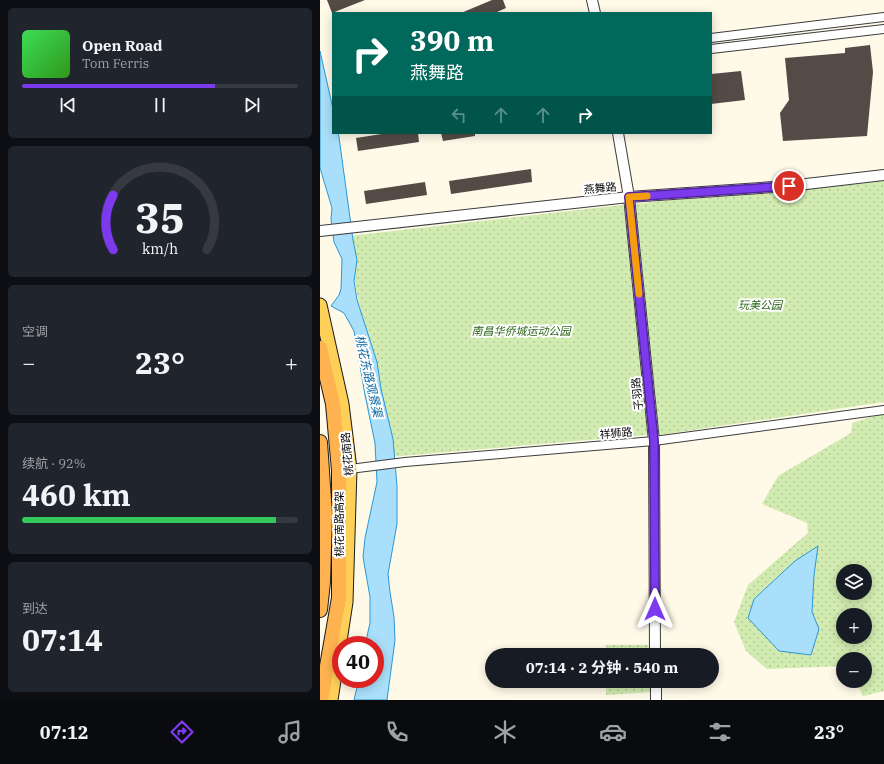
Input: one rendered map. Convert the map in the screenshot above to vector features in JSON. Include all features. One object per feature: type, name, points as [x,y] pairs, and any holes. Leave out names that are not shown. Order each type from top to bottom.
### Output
[{"type":"highway","name":"桃花南路高架","points":[[320,348],[333,404],[339,470],[339,598],[321,700]]},
{"type":"highway","name":"桃花南路高架","points":[[320,442],[325,514],[323,582],[320,610]]},
{"type":"main road","name":"桃花南路","points":[[320,305],[342,404],[350,469],[346,602],[331,700]]},
{"type":"street","points":[[592,0],[595,12]]},
{"type":"street","points":[[712,38],[884,18]]},
{"type":"street","points":[[712,49],[884,29]]},
{"type":"street","name":"子羽路","points":[[618,134],[629,197],[654,441],[655,648]]},
{"type":"street","name":"燕舞路","points":[[321,231],[629,197],[789,186],[884,175]]},
{"type":"street","name":"祥狮路","points":[[350,469],[405,462],[654,441],[884,410]]},
{"type":"street","points":[[656,688],[656,700]]},
{"type":"green space","name":"玩美公园","points":[[884,177],[884,402],[659,435],[634,204]]},
{"type":"green space","name":"南昌华侨城运动公园","points":[[622,205],[628,213],[648,435],[388,457],[351,262],[349,236]]},
{"type":"green space","points":[[884,413],[884,691],[863,696],[859,688],[872,688],[872,652],[836,652],[836,666],[767,669],[746,651],[734,622],[748,585],[808,533],[807,523],[762,504],[778,476],[851,433],[852,423]]},
{"type":"green space","points":[[606,645],[648,645],[648,648],[606,648]]},
{"type":"green space","points":[[606,688],[652,688],[652,692],[606,695]]},
{"type":"water","name":"桃花东路观景渠","points":[[320,51],[332,105],[332,134],[338,134],[339,137],[357,260],[354,281],[357,300],[377,362],[381,389],[393,439],[397,486],[397,524],[388,574],[394,617],[395,640],[387,700],[354,700],[357,688],[384,688],[384,636],[367,636],[370,623],[370,597],[363,557],[365,538],[377,482],[375,443],[354,331],[344,313],[331,306],[339,295],[341,289],[342,259],[334,242],[331,219],[332,208],[320,168]]},
{"type":"water","points":[[818,546],[814,575],[812,612],[819,629],[811,655],[779,651],[748,618],[754,599],[795,561]]},
{"type":"building","points":[[327,0],[365,0],[332,12]]},
{"type":"building","points":[[492,0],[503,0],[506,8],[497,12],[463,12]]},
{"type":"building","points":[[870,45],[873,72],[867,136],[783,141],[780,113],[789,100],[785,58],[845,53],[845,48]]},
{"type":"building","points":[[741,71],[745,100],[712,104],[712,74]]},
{"type":"building","points":[[382,134],[418,134],[419,142],[358,151],[356,138]]},
{"type":"building","points":[[441,134],[475,134],[475,136],[443,141]]},
{"type":"building","points":[[531,169],[532,182],[451,194],[449,181]]},
{"type":"building","points":[[425,182],[427,195],[366,204],[364,191]]},
{"type":"slow traffic","points":[[639,294],[629,197],[647,196]]},
{"type":"route","points":[[655,609],[654,441],[629,197],[789,186]]}]
